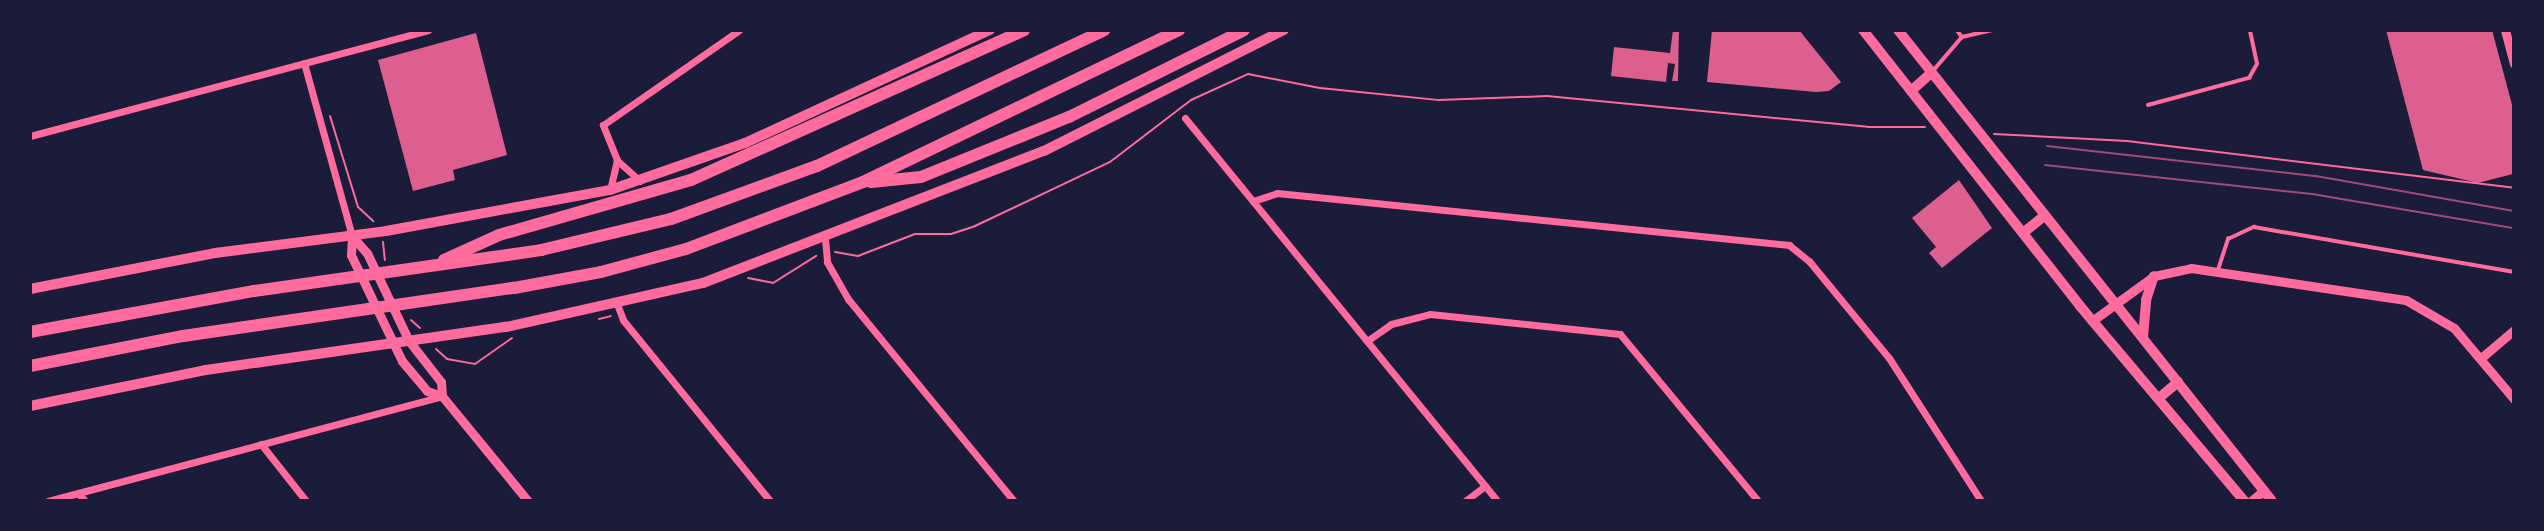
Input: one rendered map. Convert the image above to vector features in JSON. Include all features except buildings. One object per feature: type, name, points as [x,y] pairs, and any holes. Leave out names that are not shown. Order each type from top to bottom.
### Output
[{"type":"highway","points":[[430,267],[499,235],[691,180],[1024,30]]},
{"type":"highway","points":[[30,332],[200,300],[430,267],[585,241],[735,199],[838,158],[1105,30]]},
{"type":"highway","points":[[30,366],[183,336],[601,272],[686,249],[863,182],[1179,30]]},
{"type":"highway","points":[[863,182],[921,177],[1069,117],[1244,30]]},
{"type":"main road","points":[[30,289],[215,253],[352,236],[610,190],[640,181],[802,118],[990,30]]},
{"type":"main road","points":[[30,406],[206,370],[410,341],[617,304],[703,283],[1044,151],[1284,30]]},
{"type":"main road","points":[[1863,30],[2092,320],[2244,501]]},
{"type":"main road","points":[[1898,30],[2272,501]]},
{"type":"main road","points":[[1910,90],[1931,73]]},
{"type":"main road","points":[[2023,233],[2044,216]]},
{"type":"main road","points":[[2143,337],[2146,300],[2154,276]]},
{"type":"main road","points":[[2159,398],[2178,382]]},
{"type":"street","points":[[30,136],[428,30]]},
{"type":"street","points":[[640,181],[617,160],[603,125],[739,30]]},
{"type":"street","points":[[2505,30],[2514,64]]},
{"type":"street","points":[[304,63],[352,236],[352,255],[383,330],[426,390],[442,396],[528,501]]},
{"type":"street","points":[[1185,118],[1497,501]]},
{"type":"street","points":[[610,190],[617,160]]},
{"type":"street","points":[[1253,201],[1277,193],[1789,245],[1809,261],[1889,358],[1981,501]]},
{"type":"street","points":[[352,236],[367,253],[410,341],[441,382],[442,396]]},
{"type":"street","points":[[825,238],[827,262],[848,299],[1014,501]]},
{"type":"street","points":[[2092,320],[2154,276],[2191,268],[2406,300],[2439,316],[2481,358],[2514,399]]},
{"type":"street","points":[[617,304],[623,320],[770,501]]},
{"type":"street","points":[[1367,341],[1391,324],[1430,314],[1620,334],[1758,501]]},
{"type":"street","points":[[2481,358],[2514,330]]},
{"type":"street","points":[[48,501],[442,396]]},
{"type":"street","points":[[261,444],[306,501]]},
{"type":"street","points":[[1465,501],[1485,486]]},
{"type":"street","points":[[2251,501],[2264,491]]},
{"type":"street","points":[[78,493],[85,501]]},
{"type":"lane","points":[[1956,30],[1962,37]]},
{"type":"lane","points":[[1931,73],[1962,37],[1993,30]]},
{"type":"lane","points":[[2148,105],[2249,78],[2257,64],[2250,30]]},
{"type":"lane","points":[[2218,272],[2224,244],[2240,231],[2254,227],[2514,272]]},
{"type":"path","points":[[791,30],[801,31]]},
{"type":"path","points":[[832,252],[858,256],[915,234],[951,234],[975,226],[1110,162],[1191,100],[1237,75],[1439,100],[1528,96],[1653,104]]},
{"type":"path","points":[[337,139],[358,207],[371,217]]},
{"type":"path","points":[[2224,151],[2466,186],[2514,188]]},
{"type":"path","points":[[384,246],[388,267]]},
{"type":"path","points":[[407,310],[420,328]]},
{"type":"path","points":[[442,356],[475,364],[508,340]]},
{"type":"tram line","points":[[2047,146],[2316,176],[2514,211]]},
{"type":"tram line","points":[[2045,165],[2312,194],[2514,228]]}]
